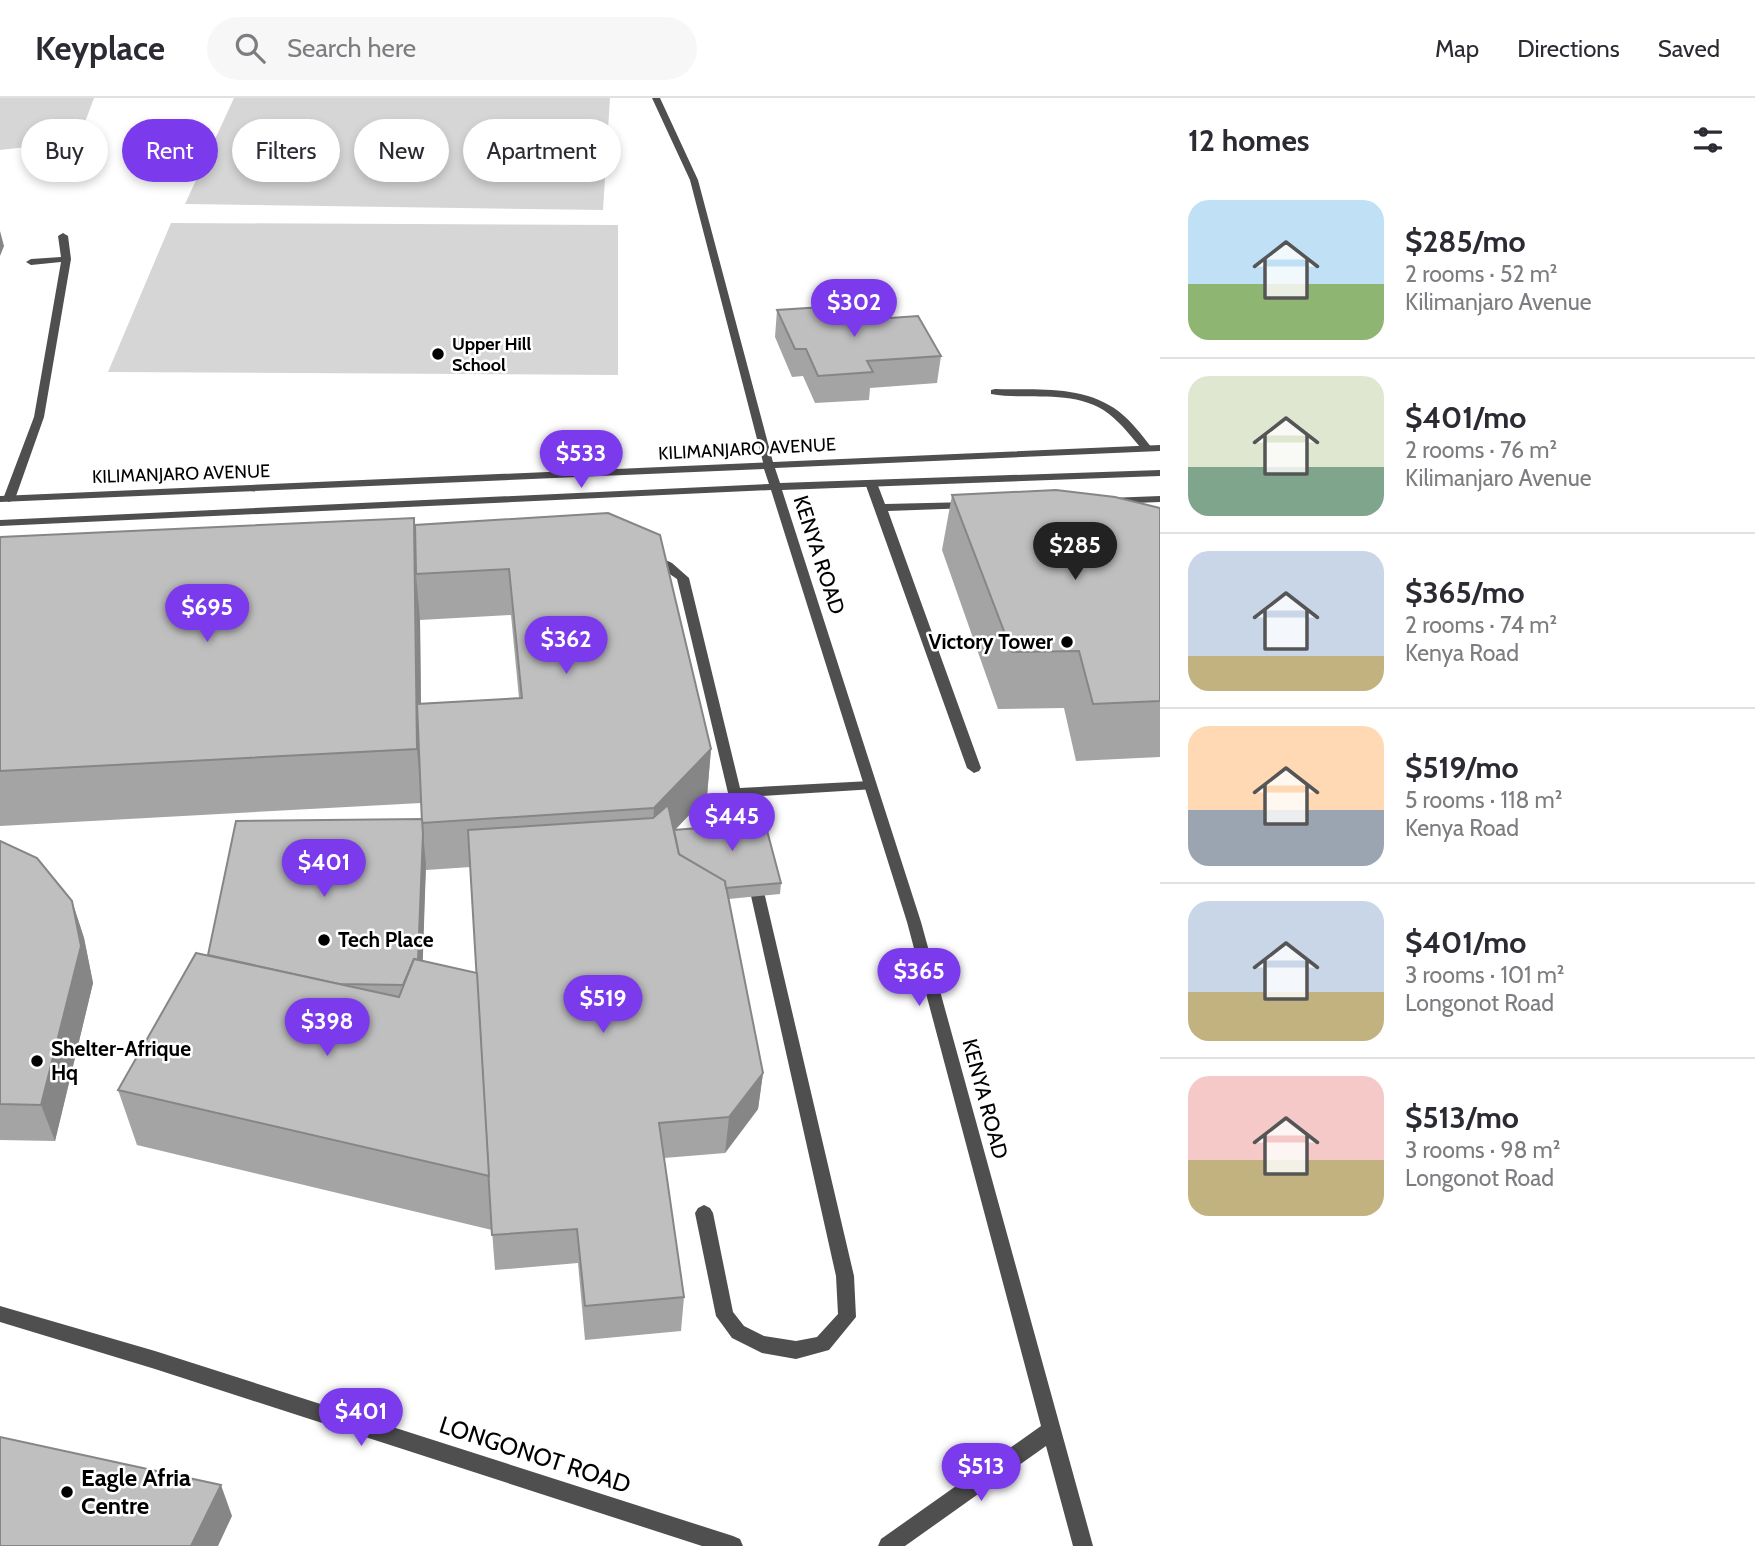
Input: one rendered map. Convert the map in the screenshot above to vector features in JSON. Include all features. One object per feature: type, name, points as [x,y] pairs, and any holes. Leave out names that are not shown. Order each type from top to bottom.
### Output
[{"type":"street","name":"KENYA ROAD","points":[[656,98],[694,180],[775,487],[914,922],[1083,1546]]},
{"type":"street","points":[[5,499],[38,417],[66,259],[63,236]]},
{"type":"street","points":[[31,262],[66,259]]},
{"type":"street","points":[[995,392],[1094,401],[1111,410],[1147,448]]},
{"type":"street","name":"KILIMANJARO AVENUE","points":[[5,499],[1160,448]]},
{"type":"street","name":"KILIMANJARO AVENUE","points":[[0,523],[775,487],[1160,473]]},
{"type":"street","points":[[871,483],[974,768]]},
{"type":"street","points":[[1093,501],[1160,499]]},
{"type":"street","points":[[881,508],[986,505]]},
{"type":"street","points":[[641,552],[668,566],[683,578],[744,835]]},
{"type":"street","points":[[736,794],[870,786]]},
{"type":"street","points":[[704,1213],[724,1316],[738,1332],[762,1344],[796,1350],[822,1344],[847,1317],[845,1276],[758,896]]},
{"type":"street","name":"LONGONOT ROAD","points":[[0,1314],[168,1364],[733,1546]]},
{"type":"street","points":[[888,1546],[1052,1430]]},
{"type":"shaded area","points":[[0,98],[94,98],[86,119],[21,119],[21,148],[0,150]]},
{"type":"shaded area","points":[[234,98],[610,98],[609,119],[463,119],[463,182],[605,182],[603,210],[185,204],[195,182],[218,182],[218,133]]},
{"type":"shaded area","points":[[171,223],[618,225],[618,375],[108,372]]},
{"type":"building","points":[[839,306],[847,321],[918,316],[941,356],[867,361],[873,372],[818,376],[806,349],[795,349],[777,310]]},
{"type":"building","points":[[1056,490],[1115,497],[1160,508],[1160,701],[1093,704],[1079,651],[1012,652],[952,495]]},
{"type":"building","points":[[608,513],[660,535],[711,749],[654,808],[422,823],[417,704],[522,698],[509,569],[416,574],[415,525]]},
{"type":"building","points":[[414,518],[417,749],[0,771],[0,537]]},
{"type":"building","points":[[668,805],[679,854],[725,881],[763,1073],[729,1117],[659,1123],[684,1297],[585,1306],[577,1229],[492,1235],[468,830],[653,818]]},
{"type":"building","name":"Tech Place","points":[[422,819],[418,960],[414,959],[403,985],[339,984],[208,955],[236,821]]},
{"type":"building","points":[[765,823],[781,883],[726,888],[725,881],[679,854],[674,830]]},
{"type":"building","name":"Shelter-Afrique Hq","points":[[0,841],[37,858],[72,901],[81,946],[41,1105],[0,1104]]},
{"type":"building","points":[[196,953],[399,997],[414,959],[477,973],[489,1176],[118,1090]]},
{"type":"building","name":"Eagle Afria Centre","points":[[0,1437],[221,1485],[191,1546],[0,1546]]},
{"type":"place","name":"Upper Hill School","points":[[438,354]]},
{"type":"place","name":"Victory Tower","points":[[1067,642]]},
{"type":"place","name":"Tech Place","points":[[324,940]]},
{"type":"place","name":"Shelter-Afrique Hq","points":[[37,1061]]},
{"type":"place","name":"Eagle Afria Centre","points":[[67,1492]]}]
